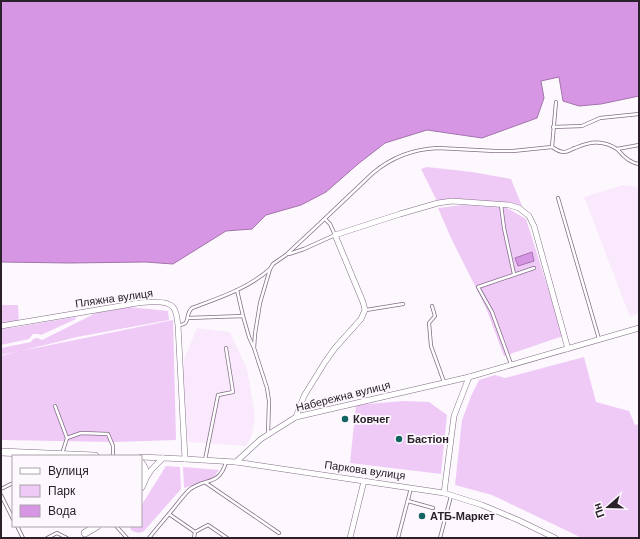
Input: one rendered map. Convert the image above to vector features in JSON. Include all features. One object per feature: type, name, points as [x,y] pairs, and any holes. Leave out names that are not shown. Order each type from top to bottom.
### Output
[{"type":"street","points":[[296,417],[304,396],[316,375],[335,348],[361,318],[365,310],[335,235],[438,203],[452,201],[509,205],[519,208],[529,216],[534,226],[568,348]]},
{"type":"street","name":"Пляжна вулиця","points":[[1,326],[146,302],[168,303],[176,311],[178,325],[186,459]]},
{"type":"street","name":"Набережна вулиця","points":[[236,462],[261,439],[296,417],[469,377],[639,328]]},
{"type":"street","points":[[444,493],[454,416],[469,377]]},
{"type":"street","points":[[1,452],[33,455],[63,455]]},
{"type":"street","name":"Паркова вулиця","points":[[142,457],[236,462],[444,493],[482,505],[555,538]]},
{"type":"street","points":[[142,485],[152,469],[163,458]]},
{"type":"street","points":[[142,465],[146,472],[146,478]]},
{"type":"street","points":[[350,538],[364,481]]},
{"type":"street","points":[[85,532],[95,527]]},
{"type":"lane","points":[[552,147],[556,102]]},
{"type":"lane","points":[[554,126],[582,126],[600,118],[639,114]]},
{"type":"lane","points":[[178,325],[185,324],[188,320],[188,313],[192,308],[237,290],[262,277],[273,264],[286,255],[372,173],[388,162],[406,153],[430,148],[495,152],[552,147],[563,152],[586,144],[599,142],[607,143],[617,149],[630,161],[635,164],[639,164]]},
{"type":"lane","points":[[617,149],[639,145]]},
{"type":"lane","points":[[558,198],[600,340]]},
{"type":"lane","points":[[501,204],[504,228],[514,274]]},
{"type":"lane","points":[[286,255],[304,249],[335,235],[330,224],[325,219]]},
{"type":"lane","points":[[512,365],[492,312],[478,287],[534,268]]},
{"type":"lane","points":[[254,348],[260,303],[270,269]]},
{"type":"lane","points":[[237,290],[249,337],[267,388],[269,401],[268,435]]},
{"type":"lane","points":[[365,310],[403,304]]},
{"type":"lane","points":[[432,306],[435,316],[430,323],[431,346],[445,382]]},
{"type":"lane","points":[[188,318],[243,316]]},
{"type":"lane","points":[[205,460],[218,395],[233,392],[226,348]]},
{"type":"lane","points":[[55,406],[67,438],[63,455]]},
{"type":"lane","points":[[67,438],[81,433],[108,434],[113,446],[113,455]]},
{"type":"lane","points":[[149,538],[189,490],[221,474],[224,470],[226,461]]},
{"type":"lane","points":[[205,483],[279,534]]},
{"type":"lane","points":[[1,489],[12,484]]},
{"type":"lane","points":[[398,538],[411,488]]},
{"type":"lane","points":[[1,495],[12,517]]},
{"type":"lane","points":[[440,538],[451,495]]},
{"type":"lane","points":[[408,501],[433,508]]},
{"type":"lane","points":[[168,514],[195,532]]},
{"type":"lane","points":[[195,532],[208,525],[227,538]]},
{"type":"lane","points":[[18,527],[23,538]]},
{"type":"lane","points":[[117,527],[127,538]]},
{"type":"lane","points":[[194,538],[195,532]]},
{"type":"lane","points":[[47,538],[57,533],[67,538]]},
{"type":"shaded area","points":[[623,185],[639,187],[639,313],[630,317],[584,197]]},
{"type":"shaded area","points":[[197,328],[230,332],[247,369],[255,418],[252,435],[246,446],[188,442],[183,368],[184,359]]},
{"type":"green space","points":[[427,167],[472,172],[511,179],[522,206],[465,199],[437,201],[421,169]]},
{"type":"green space","points":[[464,205],[507,208],[526,219],[563,336],[504,356],[486,308],[451,238],[438,208]]},
{"type":"green space","points":[[1,305],[18,305],[19,322],[1,324]]},
{"type":"green space","points":[[129,307],[168,311],[169,320],[77,337],[21,351],[173,320],[176,440],[115,442],[1,440],[1,356],[15,352],[1,355],[1,348],[31,342],[36,338],[42,340],[96,313]]},
{"type":"green space","points":[[75,317],[76,319],[41,335],[33,334],[29,339],[1,345],[1,329]]},
{"type":"green space","points":[[584,357],[596,402],[629,411],[635,425],[639,424],[639,538],[582,538],[492,495],[455,485],[462,420],[479,380],[495,375],[505,378]]},
{"type":"green space","name":"Бастіон","points":[[403,401],[429,402],[447,415],[441,474],[350,463],[356,405]]},
{"type":"green space","points":[[166,466],[180,467],[181,489],[144,531],[138,533],[131,530],[130,527],[142,527],[142,504]]},
{"type":"green space","points":[[183,467],[219,470],[214,477],[184,488]]},
{"type":"water","points":[[1,1],[639,1],[639,96],[601,104],[579,106],[563,101],[559,77],[541,81],[544,98],[537,118],[482,138],[427,130],[385,143],[326,192],[301,205],[266,215],[252,229],[226,231],[173,264],[145,262],[1,262]]},
{"type":"water","points":[[532,252],[534,261],[518,266],[515,258]]},
{"type":"place","name":"Ковчег","points":[[345,419]]},
{"type":"place","name":"Бастіон","points":[[399,439]]},
{"type":"place","name":"АТБ-Маркет","points":[[422,516]]}]
